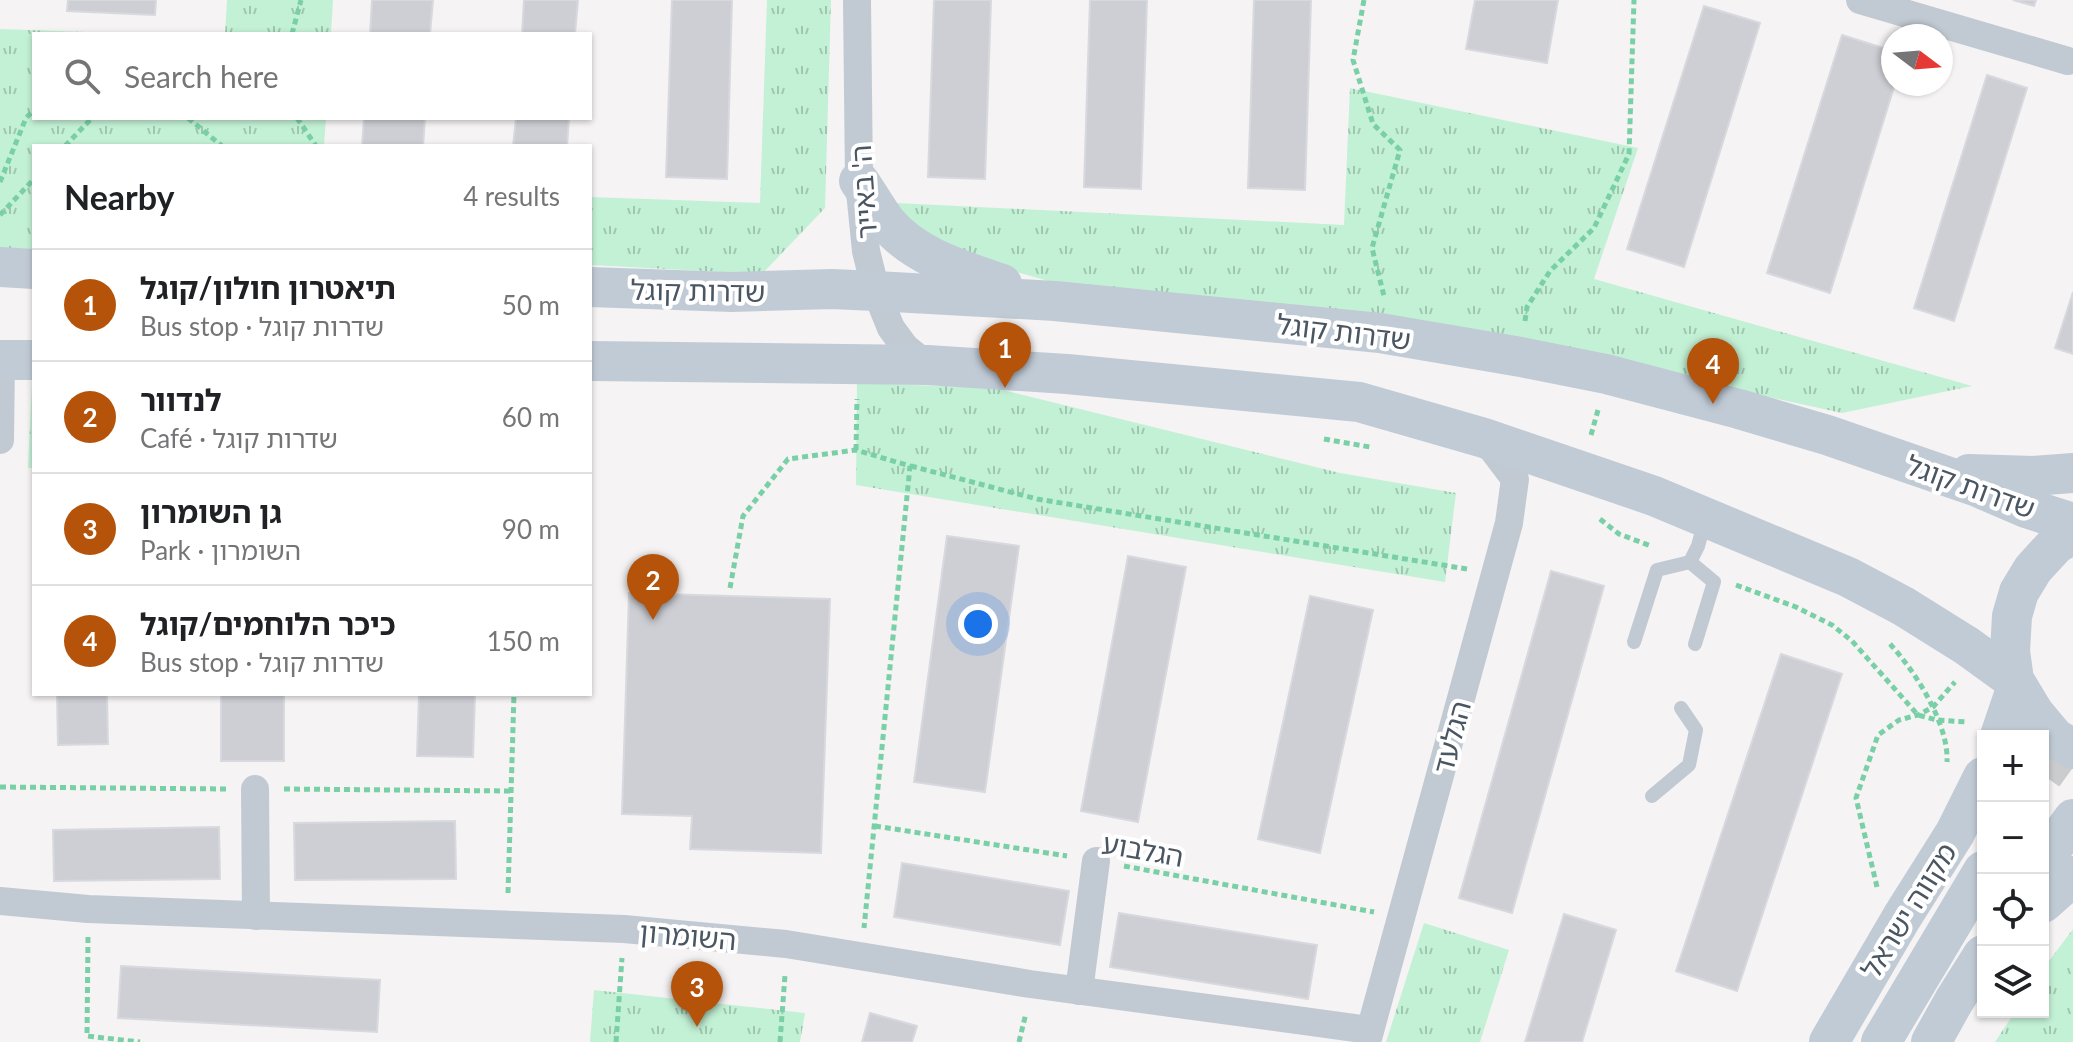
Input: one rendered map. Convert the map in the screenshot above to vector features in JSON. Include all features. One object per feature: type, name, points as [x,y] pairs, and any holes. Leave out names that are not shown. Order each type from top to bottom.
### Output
[{"type":"street","name":"ה' באייר","points":[[857,0],[859,181],[866,251],[876,291],[891,328],[905,347],[927,365]]},
{"type":"street","points":[[1860,0],[2068,61]]},
{"type":"street","points":[[859,181],[889,225],[916,247],[953,267],[1055,301]]},
{"type":"street","points":[[0,267],[32,269]]},
{"type":"street","name":"שדרות קוגל","points":[[592,287],[732,292],[832,289],[1055,301],[1380,333],[1606,374],[1739,409],[1910,463],[2073,523]]},
{"type":"street","points":[[0,440],[12,360]]},
{"type":"street","points":[[592,361],[927,365],[1067,374],[1359,402],[1484,438],[1706,517],[1862,584],[1928,622],[2016,683]]},
{"type":"street","name":"הגלעד","points":[[1369,1036],[1509,523],[1515,479],[1484,438]]},
{"type":"street","points":[[1910,463],[1976,475],[2073,473]]},
{"type":"street","points":[[2073,534],[2056,544],[2033,569],[2019,592],[2012,616],[2010,651],[2016,683],[2034,713],[2055,738],[2073,749]]},
{"type":"street","points":[[2002,730],[2016,683]]},
{"type":"street","points":[[255,789],[256,916]]},
{"type":"street","name":"מקווה ישראל","points":[[1829,1042],[1955,833],[1977,789]]},
{"type":"street","points":[[2049,853],[2073,819]]},
{"type":"street","points":[[1079,991],[1096,861]]},
{"type":"street","points":[[1881,1042],[1981,874]]},
{"type":"street","points":[[2049,898],[2073,876]]},
{"type":"street","name":"השומרון","points":[[0,901],[88,909],[624,929],[786,944],[1369,1036]]},
{"type":"street","points":[[1931,1042],[1977,965]]},
{"type":"street","points":[[1954,1001],[1977,973]]},
{"type":"lane","points":[[1634,642],[1657,570],[1690,562],[1706,517]]},
{"type":"lane","points":[[1690,562],[1714,582],[1695,644]]},
{"type":"lane","points":[[1652,796],[1689,765],[1696,730],[1681,708]]},
{"type":"path","points":[[293,32],[301,0]]},
{"type":"path","points":[[1364,0],[1353,60],[1373,124],[1400,150],[1372,248],[1385,297],[1380,333]]},
{"type":"path","points":[[1521,357],[1527,307],[1550,271],[1594,228],[1629,154],[1634,0]]},
{"type":"path","points":[[0,182],[26,118],[32,112]]},
{"type":"path","points":[[67,144],[90,120]]},
{"type":"path","points":[[190,120],[220,144]]},
{"type":"path","points":[[298,120],[315,144]]},
{"type":"path","points":[[0,215],[32,181]]},
{"type":"path","points":[[855,365],[856,450]]},
{"type":"path","points":[[1581,472],[1606,374]]},
{"type":"path","points":[[1312,438],[1371,447]]},
{"type":"path","points":[[730,588],[743,516],[788,459],[856,450],[1037,499],[1495,574]]},
{"type":"path","points":[[861,957],[910,466]]},
{"type":"path","points":[[1610,515],[1596,513],[1619,534],[1690,562],[1740,587],[1796,607],[1832,625],[1852,641],[1918,715],[1899,720],[1878,735],[1856,798],[1878,893],[1898,925]]},
{"type":"path","points":[[1884,637],[1907,663],[1933,707]]},
{"type":"path","points":[[507,925],[514,696]]},
{"type":"path","name":"הגלבוע","points":[[875,826],[1096,861],[1402,917]]},
{"type":"path","points":[[88,909],[87,1036],[140,1042]]},
{"type":"path","points":[[616,1042],[624,929]]},
{"type":"path","points":[[780,1042],[786,944]]},
{"type":"green space","points":[[227,0],[333,0],[331,32],[225,32]]},
{"type":"green space","points":[[767,0],[831,0],[825,208],[762,274],[592,265],[592,197],[760,203]]},
{"type":"green space","points":[[0,29],[86,32],[32,32],[32,120],[326,120],[324,144],[32,144],[32,252],[0,250]]},
{"type":"green space","points":[[1350,88],[1638,148],[1594,279],[1972,386],[1842,413],[1627,366],[1055,283],[957,255],[907,222],[897,203],[1344,225]]},
{"type":"green space","points":[[857,383],[995,388],[1340,473],[1456,493],[1445,582],[856,485]]},
{"type":"green space","points":[[32,384],[32,468],[28,468]]},
{"type":"green space","points":[[1424,923],[1509,950],[1480,1042],[1386,1042]]},
{"type":"green space","points":[[2073,929],[2073,1042],[1995,1042],[2011,1018],[2049,1018],[2049,961]]},
{"type":"green space","points":[[594,990],[805,1013],[800,1042],[590,1042]]},
{"type":"building","points":[[68,0],[156,0],[155,15],[67,11]]},
{"type":"building","points":[[372,0],[433,0],[430,32],[370,32]]},
{"type":"building","points":[[524,0],[578,0],[575,32],[522,32]]},
{"type":"building","points":[[672,0],[732,0],[727,179],[666,177]]},
{"type":"building","points":[[934,0],[991,0],[985,179],[928,177]]},
{"type":"building","points":[[1090,0],[1147,0],[1141,189],[1084,187]]},
{"type":"building","points":[[1254,0],[1311,0],[1305,190],[1248,188]]},
{"type":"building","points":[[1475,0],[1558,0],[1547,63],[1466,49]]},
{"type":"building","points":[[2013,0],[2036,0],[2034,6]]},
{"type":"building","points":[[1704,6],[1760,23],[1684,267],[1627,249]]},
{"type":"building","points":[[1842,35],[1881,47],[1881,96],[1891,96],[1830,293],[1767,273]]},
{"type":"building","points":[[1987,75],[2027,88],[1954,321],[1914,308]]},
{"type":"building","points":[[364,120],[425,120],[423,144],[362,144]]},
{"type":"building","points":[[516,120],[569,120],[567,144],[513,144]]},
{"type":"building","points":[[2073,292],[2073,354],[2055,348]]},
{"type":"building","points":[[947,536],[1019,546],[985,792],[914,782]]},
{"type":"building","points":[[1128,556],[1186,567],[1138,822],[1081,811]]},
{"type":"building","points":[[1551,571],[1604,586],[1512,913],[1459,898]]},
{"type":"building","points":[[629,593],[830,599],[821,853],[690,849],[692,816],[622,814]]},
{"type":"building","points":[[1310,596],[1373,610],[1320,853],[1258,839]]},
{"type":"building","points":[[1781,654],[1842,674],[1737,991],[1676,971]]},
{"type":"building","points":[[57,696],[107,696],[108,744],[58,745]]},
{"type":"building","points":[[221,696],[284,696],[284,761],[221,761]]},
{"type":"building","points":[[419,696],[475,696],[473,757],[417,756]]},
{"type":"building","points":[[455,821],[456,879],[295,880],[294,823]]},
{"type":"building","points":[[219,827],[220,879],[54,881],[53,830]]},
{"type":"building","points":[[902,863],[1069,891],[1060,945],[894,917]]},
{"type":"building","points":[[1119,913],[1317,945],[1308,999],[1110,967]]},
{"type":"building","points":[[1564,914],[1616,930],[1582,1042],[1525,1042]]},
{"type":"building","points":[[121,966],[380,980],[377,1032],[118,1018]]},
{"type":"building","points":[[870,1013],[917,1026],[912,1042],[862,1042]]},
{"type":"tunnel","points":[[2049,767],[2073,733]]},
{"type":"place","name":"תיאטרון חולון/קוגל","points":[[1005,388]]},
{"type":"place","name":"כיכר הלוחמים/קוגל","points":[[1713,404]]},
{"type":"place","name":"לנדוור","points":[[653,620]]},
{"type":"place","name":"גן השומרון","points":[[697,1027]]}]
